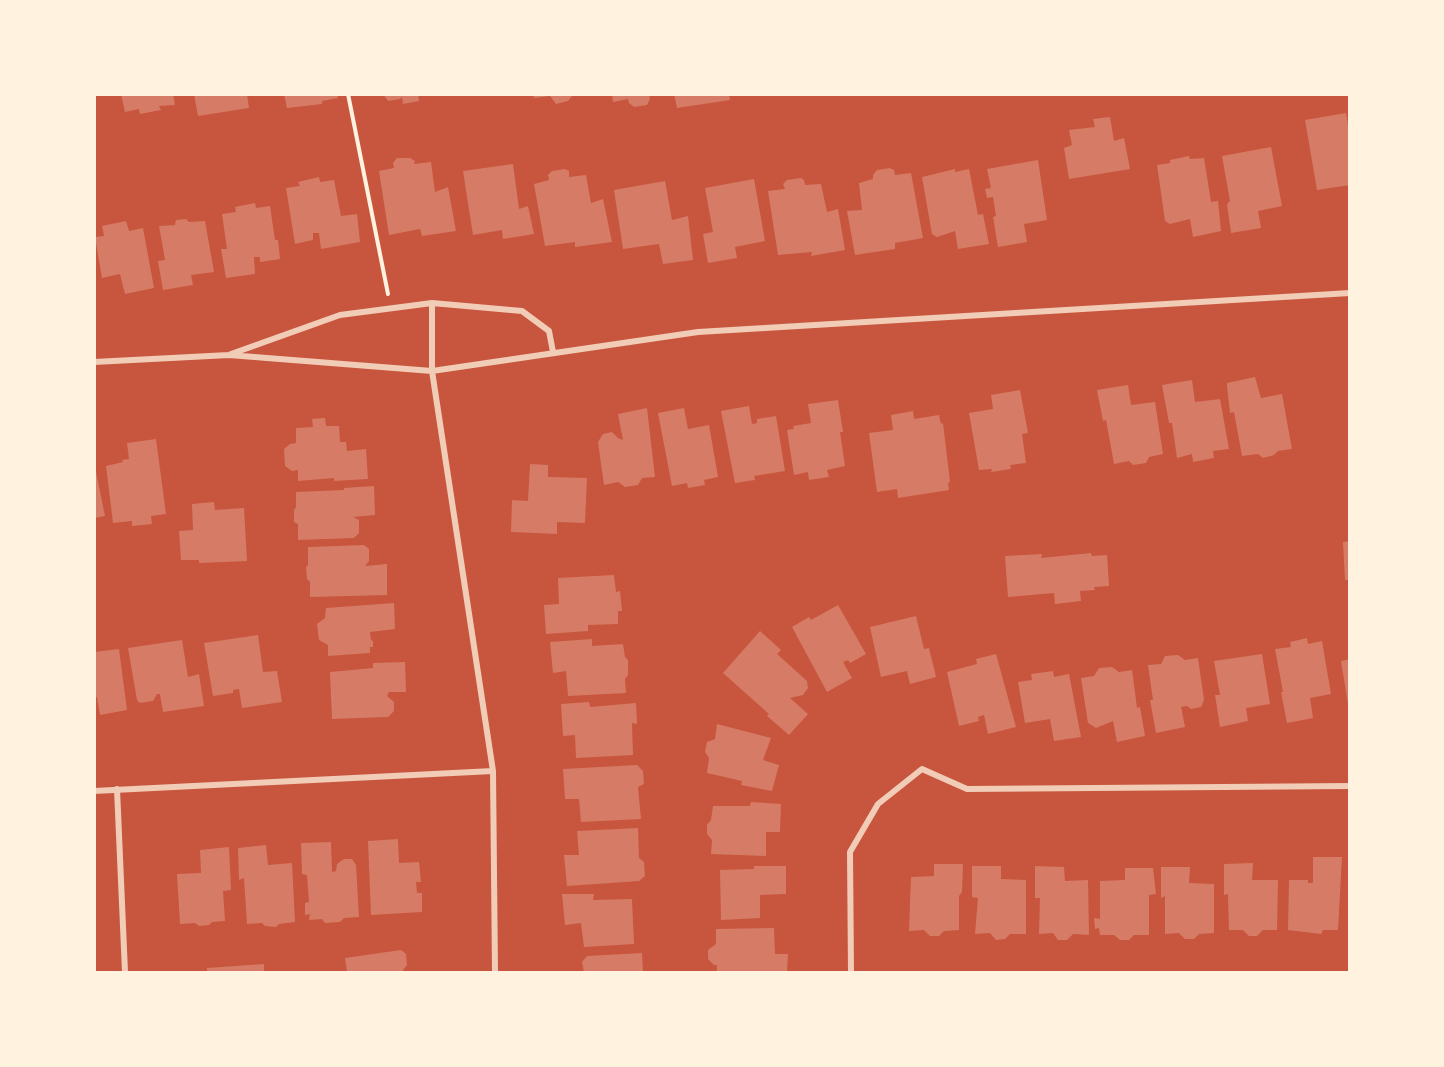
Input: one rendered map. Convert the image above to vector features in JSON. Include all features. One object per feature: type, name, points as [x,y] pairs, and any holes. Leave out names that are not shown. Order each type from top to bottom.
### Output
[{"type":"street","points":[[94,362],[229,355],[432,371],[698,332],[1350,293]]},
{"type":"street","points":[[432,303],[432,371],[493,771],[495,972]]},
{"type":"street","points":[[229,355],[340,315],[432,303],[522,311],[549,331],[553,352]]},
{"type":"street","points":[[851,972],[850,852],[878,804],[922,769],[967,789],[1350,786]]},
{"type":"street","points":[[94,790],[493,771]]},
{"type":"street","points":[[117,789],[125,972]]},
{"type":"path","points":[[348,94],[391,308]]},
{"type":"building","points":[[121,94],[173,94],[175,105],[159,106],[161,110],[140,114],[139,109],[125,112]]},
{"type":"building","points":[[194,94],[247,94],[249,108],[198,116]]},
{"type":"building","points":[[284,94],[337,94],[338,98],[322,101],[322,104],[287,108]]},
{"type":"building","points":[[383,94],[418,94],[419,101],[403,104],[402,97],[388,101]]},
{"type":"building","points":[[533,94],[572,94],[572,96],[568,101],[556,104],[550,96],[534,98]]},
{"type":"building","points":[[612,94],[649,94],[650,99],[647,105],[634,107],[628,99],[613,102]]},
{"type":"building","points":[[674,94],[729,94],[730,100],[677,108]]},
{"type":"building","points":[[1346,113],[1350,136],[1350,185],[1317,190],[1305,120]]},
{"type":"building","points":[[1110,117],[1114,141],[1124,138],[1130,169],[1069,179],[1064,148],[1072,145],[1069,130],[1095,127],[1093,119]]},
{"type":"building","points":[[1271,147],[1282,206],[1258,211],[1261,228],[1231,233],[1227,204],[1230,201],[1222,156]]},
{"type":"building","points":[[1189,156],[1190,159],[1204,158],[1211,202],[1218,201],[1221,231],[1193,237],[1190,219],[1170,224],[1165,221],[1157,165]]},
{"type":"building","points":[[397,158],[410,158],[415,161],[414,164],[431,162],[435,192],[448,187],[456,231],[422,236],[420,229],[389,235],[379,171],[394,168],[393,163]]},
{"type":"building","points":[[1038,160],[1047,220],[1024,224],[1027,242],[998,247],[993,217],[996,216],[993,197],[987,198],[985,189],[991,188],[987,169]]},
{"type":"building","points":[[513,164],[519,209],[528,206],[534,234],[503,239],[502,230],[473,235],[463,171]]},
{"type":"building","points":[[890,168],[894,170],[895,175],[911,173],[923,238],[895,243],[895,249],[855,255],[847,211],[862,210],[859,183],[873,179],[877,170]]},
{"type":"building","points":[[565,169],[569,171],[569,177],[586,175],[591,203],[603,199],[612,242],[575,247],[575,242],[545,246],[534,184],[549,180],[548,175],[552,171]]},
{"type":"building","points":[[955,169],[955,172],[969,169],[978,215],[983,214],[989,244],[958,249],[955,231],[937,237],[932,234],[922,177]]},
{"type":"building","points":[[319,177],[320,182],[334,180],[341,216],[357,214],[360,242],[321,249],[319,233],[313,233],[313,240],[295,244],[286,188],[300,186],[298,182]]},
{"type":"building","points":[[801,178],[805,185],[821,184],[827,212],[838,209],[845,250],[811,256],[812,252],[778,255],[768,191],[785,189],[783,184],[787,180]]},
{"type":"building","points":[[754,179],[765,241],[735,247],[737,258],[708,263],[703,234],[713,232],[705,188]]},
{"type":"building","points":[[665,181],[672,220],[688,216],[693,260],[663,264],[659,244],[623,249],[614,190]]},
{"type":"building","points":[[255,203],[256,208],[270,206],[280,259],[260,262],[260,257],[254,257],[255,274],[226,278],[221,249],[227,249],[222,214],[236,212],[235,207]]},
{"type":"building","points":[[186,219],[189,222],[205,221],[214,272],[191,275],[193,285],[163,290],[158,261],[165,260],[159,226],[175,225],[176,220]]},
{"type":"building","points":[[126,221],[129,231],[143,228],[154,288],[125,294],[120,274],[102,278],[95,237],[104,236],[102,226]]},
{"type":"building","points":[[1255,377],[1261,398],[1282,394],[1292,449],[1278,451],[1274,455],[1263,458],[1258,454],[1242,456],[1234,412],[1230,413],[1227,386],[1227,383]]},
{"type":"building","points":[[1192,380],[1195,402],[1220,399],[1229,449],[1213,451],[1214,458],[1193,462],[1192,454],[1177,458],[1172,423],[1169,423],[1162,385]]},
{"type":"building","points":[[1128,385],[1131,405],[1155,402],[1163,454],[1149,457],[1146,463],[1133,465],[1129,461],[1114,464],[1106,420],[1103,421],[1097,390]]},
{"type":"building","points":[[1020,390],[1028,433],[1022,434],[1026,463],[1010,465],[1011,469],[991,472],[992,469],[979,470],[969,413],[993,409],[991,395]]},
{"type":"building","points":[[838,400],[845,466],[827,470],[829,477],[809,480],[808,472],[794,475],[787,430],[794,429],[793,426],[811,423],[808,404]]},
{"type":"building","points":[[749,406],[752,424],[757,423],[757,419],[776,416],[785,471],[754,476],[755,480],[735,483],[721,411]]},
{"type":"building","points":[[647,408],[655,477],[642,478],[638,485],[625,487],[618,482],[604,485],[598,442],[603,434],[612,432],[623,440],[618,414]]},
{"type":"building","points":[[684,408],[688,429],[709,425],[718,477],[704,480],[705,485],[688,488],[687,483],[672,486],[658,413]]},
{"type":"building","points":[[913,411],[914,419],[939,415],[941,424],[943,423],[949,490],[898,498],[897,489],[877,492],[869,433],[893,430],[891,415]]},
{"type":"building","points":[[325,418],[326,426],[339,426],[340,442],[346,442],[347,451],[366,449],[368,479],[334,481],[334,478],[298,481],[298,470],[292,471],[285,466],[284,449],[296,443],[296,428],[313,427],[312,419]]},
{"type":"building","points":[[156,439],[166,514],[151,516],[152,524],[132,526],[132,521],[113,523],[106,466],[129,459],[127,443]]},
{"type":"building","points":[[94,462],[105,516],[94,518]]},
{"type":"building","points":[[530,464],[548,465],[548,477],[587,478],[585,523],[557,522],[557,534],[511,532],[512,500],[528,501]]},
{"type":"building","points":[[374,486],[375,515],[353,517],[359,520],[359,533],[354,538],[298,540],[298,524],[294,522],[296,492]]},
{"type":"building","points":[[214,502],[215,510],[244,508],[247,561],[199,563],[199,560],[181,560],[179,531],[193,530],[192,504]]},
{"type":"building","points":[[1350,541],[1350,580],[1345,580],[1343,542]]},
{"type":"building","points":[[364,545],[369,549],[369,561],[365,566],[387,564],[387,595],[310,597],[310,582],[307,579],[306,567],[308,547]]},
{"type":"building","points":[[1091,553],[1092,556],[1107,555],[1109,586],[1080,591],[1081,601],[1055,604],[1054,593],[1008,597],[1005,556],[1042,554],[1041,558]]},
{"type":"building","points":[[614,575],[616,592],[620,591],[622,611],[618,611],[618,624],[588,625],[588,631],[546,634],[544,605],[559,604],[558,578]]},
{"type":"building","points":[[394,603],[395,629],[370,632],[373,647],[370,647],[370,653],[328,656],[328,645],[319,640],[317,624],[325,618],[326,608]]},
{"type":"building","points":[[838,605],[866,654],[850,663],[848,660],[843,662],[852,678],[827,692],[792,627],[809,617],[811,620]]},
{"type":"building","points":[[916,616],[924,649],[929,648],[936,677],[910,684],[907,671],[881,677],[870,627]]},
{"type":"building","points":[[760,631],[781,650],[777,654],[807,681],[808,688],[803,695],[790,698],[808,714],[789,735],[723,673]]},
{"type":"building","points":[[258,635],[263,672],[277,671],[282,702],[242,708],[239,689],[233,690],[233,693],[213,696],[204,643]]},
{"type":"building","points":[[1307,638],[1308,644],[1322,641],[1331,694],[1310,698],[1313,718],[1287,723],[1275,649],[1291,647],[1290,642]]},
{"type":"building","points":[[592,639],[592,646],[623,644],[625,657],[628,660],[628,675],[625,679],[626,693],[568,696],[566,671],[553,673],[550,642]]},
{"type":"building","points":[[182,640],[188,677],[199,674],[204,706],[163,712],[160,694],[157,694],[153,701],[140,703],[137,700],[128,648]]},
{"type":"building","points":[[119,649],[127,710],[100,715],[97,697],[94,697],[94,652]]},
{"type":"building","points":[[996,654],[1016,727],[988,734],[984,715],[978,717],[979,721],[959,726],[947,672],[977,664],[976,659]]},
{"type":"building","points":[[1262,654],[1270,704],[1246,708],[1248,721],[1220,727],[1215,695],[1220,695],[1214,661]]},
{"type":"building","points":[[1178,655],[1185,660],[1198,658],[1204,700],[1201,707],[1191,709],[1187,706],[1181,707],[1185,727],[1156,733],[1150,700],[1153,700],[1148,665],[1161,664],[1165,656]]},
{"type":"building","points":[[1350,659],[1350,704],[1348,704],[1341,661]]},
{"type":"building","points":[[405,662],[406,692],[389,692],[387,696],[394,702],[394,711],[388,717],[332,719],[330,672],[373,668],[373,663]]},
{"type":"building","points":[[1112,667],[1119,672],[1132,670],[1137,708],[1140,707],[1145,736],[1117,742],[1113,721],[1096,728],[1088,723],[1081,678],[1094,676],[1099,668]]},
{"type":"building","points":[[1053,671],[1054,677],[1069,674],[1081,737],[1054,741],[1050,719],[1025,723],[1018,682],[1032,680],[1031,674]]},
{"type":"building","points":[[589,702],[590,707],[636,703],[637,724],[632,723],[633,755],[576,758],[575,735],[563,736],[561,704]]},
{"type":"building","points":[[717,724],[771,738],[763,760],[779,765],[772,791],[741,785],[742,781],[707,773],[709,758],[705,752],[707,742],[715,739]]},
{"type":"building","points":[[637,765],[643,771],[644,784],[638,787],[641,819],[581,822],[579,799],[565,799],[563,769]]},
{"type":"building","points":[[751,802],[781,804],[780,832],[766,832],[766,856],[711,854],[712,840],[707,834],[707,825],[711,820],[713,806],[750,806]]},
{"type":"building","points":[[638,828],[639,858],[644,862],[645,876],[639,881],[567,886],[564,855],[579,855],[577,831]]},
{"type":"building","points":[[398,839],[399,863],[419,862],[421,882],[416,882],[417,893],[422,893],[422,912],[371,915],[368,841]]},
{"type":"building","points":[[331,842],[332,872],[336,871],[337,864],[344,859],[352,859],[356,865],[359,917],[325,923],[322,919],[309,920],[310,914],[305,915],[305,903],[309,902],[307,875],[302,874],[301,843]]},
{"type":"building","points":[[266,845],[268,865],[292,863],[295,922],[279,924],[276,927],[265,926],[262,923],[247,924],[244,878],[239,880],[238,848]]},
{"type":"building","points":[[229,847],[231,890],[223,891],[225,921],[199,926],[195,923],[180,924],[177,874],[201,873],[200,850]]},
{"type":"building","points":[[1313,857],[1342,857],[1338,930],[1323,930],[1321,934],[1288,930],[1289,880],[1308,880],[1308,883],[1313,883]]},
{"type":"building","points":[[1253,863],[1252,880],[1278,880],[1277,930],[1263,930],[1257,936],[1249,936],[1243,930],[1229,930],[1228,894],[1224,895],[1224,864]]},
{"type":"building","points":[[934,864],[963,864],[962,892],[959,896],[959,930],[944,931],[939,936],[930,936],[924,930],[909,931],[911,877],[934,876]]},
{"type":"building","points":[[754,866],[786,866],[786,894],[760,895],[760,918],[721,920],[720,870],[754,869]]},
{"type":"building","points":[[972,866],[1001,866],[1001,879],[1026,880],[1026,934],[1010,934],[1005,939],[996,940],[990,933],[975,934],[978,898],[972,897]]},
{"type":"building","points":[[1035,866],[1064,867],[1065,881],[1088,880],[1089,935],[1073,934],[1067,940],[1058,940],[1053,933],[1039,934],[1040,898],[1035,898]]},
{"type":"building","points":[[1161,867],[1190,867],[1189,883],[1214,884],[1214,933],[1199,934],[1194,939],[1185,939],[1179,933],[1165,934],[1165,896],[1161,898]]},
{"type":"building","points":[[1125,868],[1153,868],[1156,894],[1149,895],[1149,935],[1134,935],[1129,940],[1120,940],[1114,935],[1100,935],[1099,928],[1095,929],[1094,918],[1100,919],[1100,881],[1125,880]]},
{"type":"building","points":[[562,894],[594,894],[593,900],[632,899],[634,944],[584,947],[581,923],[565,925]]},
{"type":"building","points":[[774,928],[775,954],[788,954],[787,972],[717,972],[717,965],[708,959],[708,950],[716,944],[716,929]]},
{"type":"building","points":[[401,950],[406,954],[407,965],[404,972],[347,972],[345,958]]},
{"type":"building","points":[[642,953],[643,972],[584,972],[582,962],[587,956]]},
{"type":"building","points":[[264,964],[264,972],[207,972],[207,968]]}]
